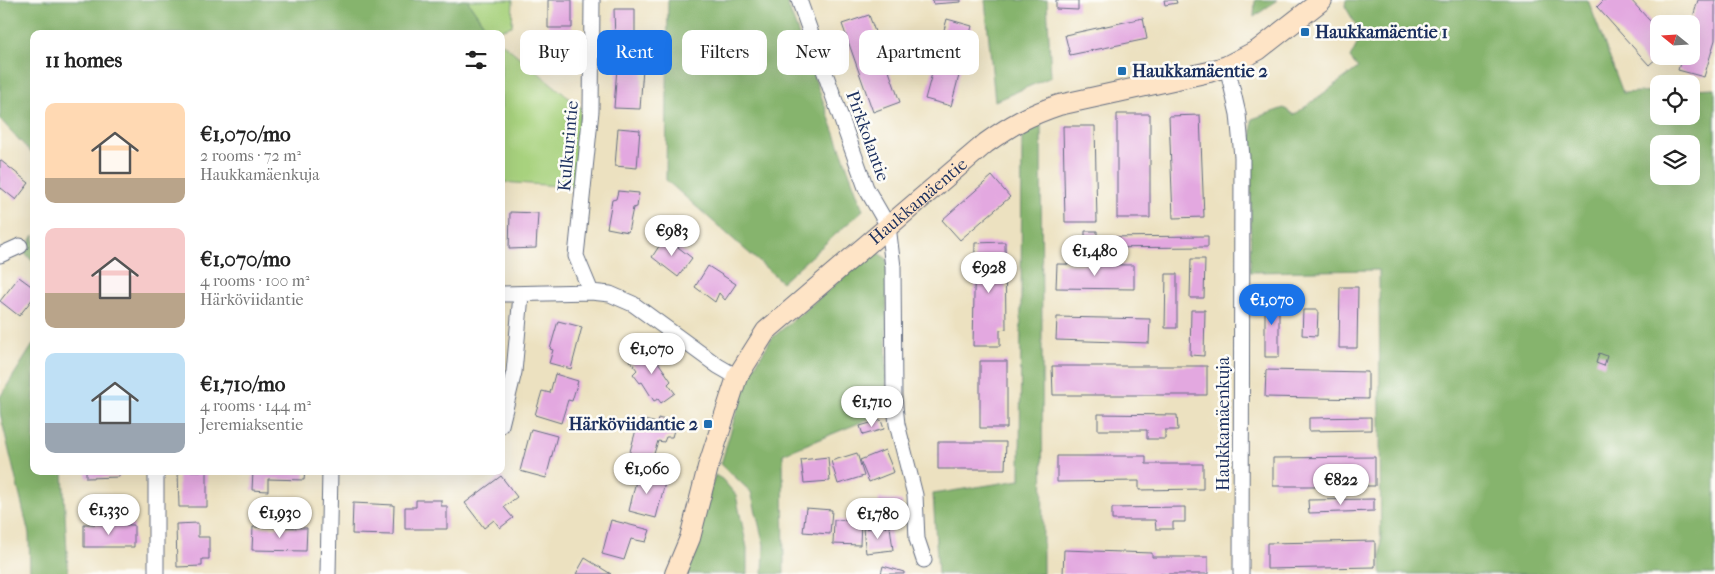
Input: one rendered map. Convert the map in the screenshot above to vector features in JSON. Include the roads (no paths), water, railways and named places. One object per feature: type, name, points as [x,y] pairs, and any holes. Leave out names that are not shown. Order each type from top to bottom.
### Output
[{"type":"street","name":"Kulkurintie","points":[[591,292],[576,256],[591,111],[592,0]]},
{"type":"street","name":"Pirkkolantie","points":[[799,0],[866,188],[888,226]]},
{"type":"street","name":"Haukkamäentie","points":[[675,574],[690,538],[708,467],[737,377],[766,331],[986,142],[1013,124],[1035,113],[1059,106],[1209,72],[1227,66],[1258,50],[1322,0]]},
{"type":"street","name":"Haukkamäenkuja","points":[[1227,66],[1238,114],[1242,157],[1241,574]]},
{"type":"street","points":[[888,226],[893,268],[894,397],[898,424],[915,495],[917,538],[924,560]]},
{"type":"street","points":[[0,255],[20,246]]},
{"type":"street","points":[[505,294],[591,292],[610,294],[633,304],[718,366],[737,377]]},
{"type":"street","points":[[505,409],[514,372],[521,295]]},
{"type":"street","points":[[156,475],[156,574]]},
{"type":"street","points":[[328,574],[330,475]]},
{"type":"place","name":"Haukkamäentie 1","points":[[1305,32]]},
{"type":"place","name":"Haukkamäentie 2","points":[[1122,71]]},
{"type":"place","name":"Härköviidantie 2","points":[[708,424]]}]
